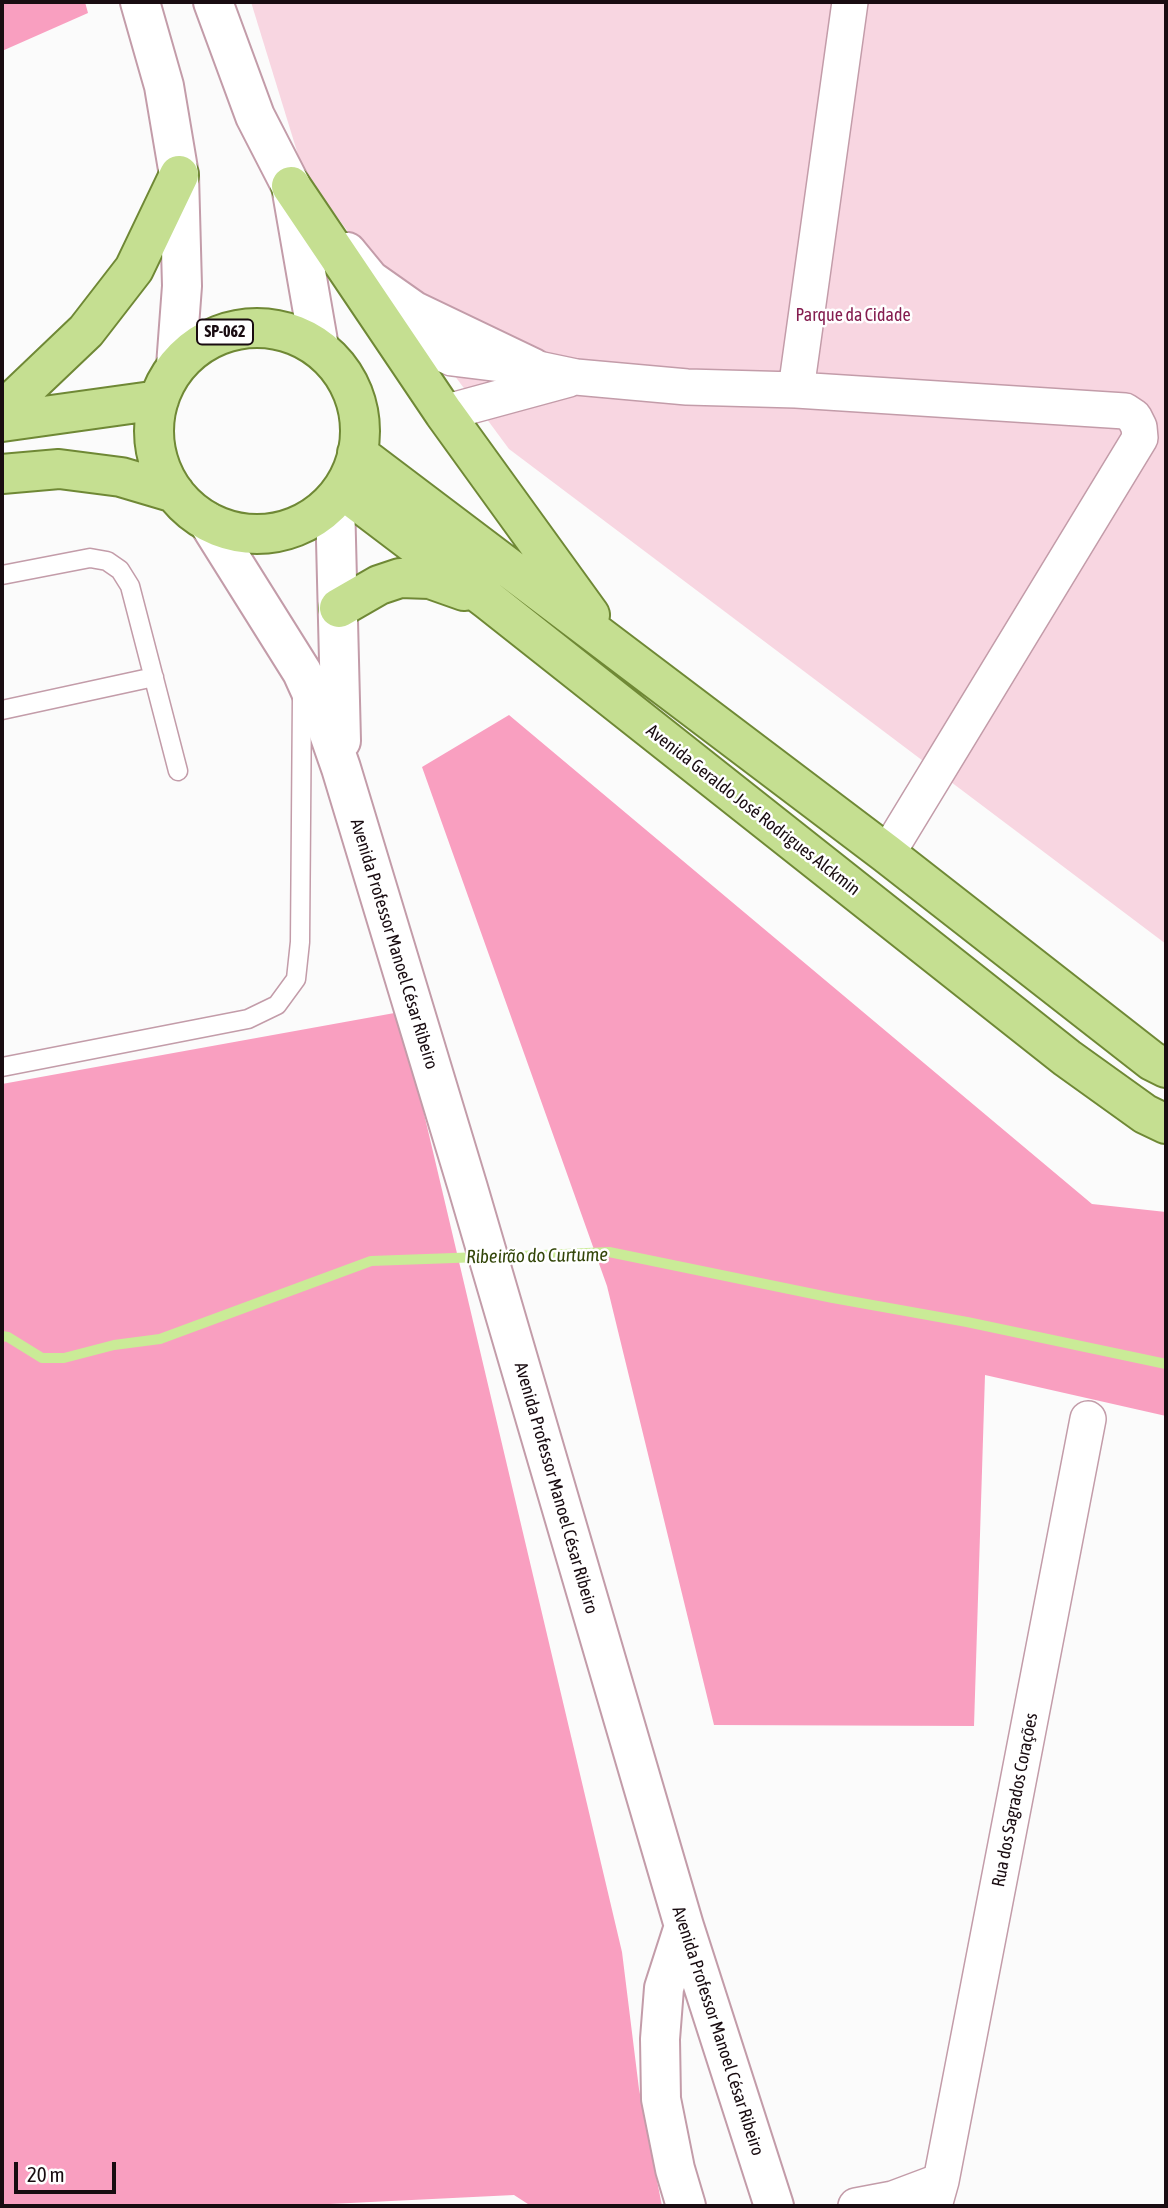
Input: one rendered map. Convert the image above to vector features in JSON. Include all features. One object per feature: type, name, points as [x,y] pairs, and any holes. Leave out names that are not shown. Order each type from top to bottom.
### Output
[{"type":"main road","points":[[140,2],[164,86],[179,175],[182,286],[176,366]]},
{"type":"main road","points":[[212,2],[255,116],[291,186],[444,413],[614,648]]},
{"type":"main road","points":[[2,411],[86,331],[134,269],[179,175]]},
{"type":"main road","points":[[291,186],[319,347]]},
{"type":"main road","points":[[291,186],[370,280],[414,311],[533,368]]},
{"type":"main road","name":"SP-062","points":[[260,327],[291,333],[319,347],[349,383],[361,429],[351,476],[339,495],[314,518],[289,530],[262,535],[234,532],[208,522],[190,509],[175,493],[160,464],[154,432],[159,400],[176,366],[199,345],[228,331],[260,327]]},
{"type":"main road","points":[[2,422],[159,400]]},
{"type":"main road","points":[[357,453],[887,854],[1152,1061],[1166,1068]]},
{"type":"main road","name":"SP-062","points":[[2,474],[59,469],[121,477],[175,493]]},
{"type":"main road","name":"Avenida Geraldo José Rodrigues Alckmin","points":[[339,495],[488,600],[1067,1058],[1145,1114],[1166,1125]]},
{"type":"main road","name":"Avenida Professor Manoel César Ribeiro","points":[[339,495],[341,768]]},
{"type":"main road","name":"Avenida Professor Manoel César Ribeiro","points":[[208,522],[302,672],[326,725],[341,768],[468,1188],[684,1926],[774,2206]]},
{"type":"main road","points":[[339,608],[379,585],[400,578],[430,579],[488,600]]},
{"type":"main road","points":[[684,1926],[664,1988],[660,2039],[661,2099],[675,2169],[686,2206]]},
{"type":"street","points":[[796,390],[850,2]]},
{"type":"street","points":[[385,327],[452,358],[533,368],[576,377],[687,387],[796,390],[1125,411],[1134,417],[1140,438],[887,854]]},
{"type":"street","points":[[444,413],[576,377]]},
{"type":"street","name":"Rua dos Sagrados Corações","points":[[938,2194],[1088,1419]]},
{"type":"street","points":[[856,2206],[938,2194]]},
{"type":"lane","points":[[2,575],[90,558],[107,561],[120,570],[130,586],[178,771]]},
{"type":"lane","points":[[2,1067],[248,1018],[277,1005],[296,979],[300,942],[302,672]]},
{"type":"lane","points":[[2,710],[154,677]]},
{"type":"green space","name":"Parque da Cidade","points":[[251,2],[1166,2],[1166,944],[509,449],[303,171]]},
{"type":"shaded area","points":[[2,2],[85,2],[88,13],[2,51]]},
{"type":"shaded area","points":[[509,715],[1092,1204],[1166,1212],[1166,1416],[985,1375],[974,1726],[714,1725],[607,1286],[422,767]]},
{"type":"shaded area","points":[[400,1012],[622,1952],[639,2089],[662,2206],[531,2206],[514,2195],[289,2206],[2,2206],[2,1084]]},
{"type":"waterway","name":"Ribeirão do Curtume","points":[[497,1257],[609,1252],[1166,1364]]},
{"type":"waterway","name":"Ribeirão do Curtume","points":[[2,1336],[42,1358],[64,1358],[114,1345],[160,1339],[371,1261],[481,1257]]}]
